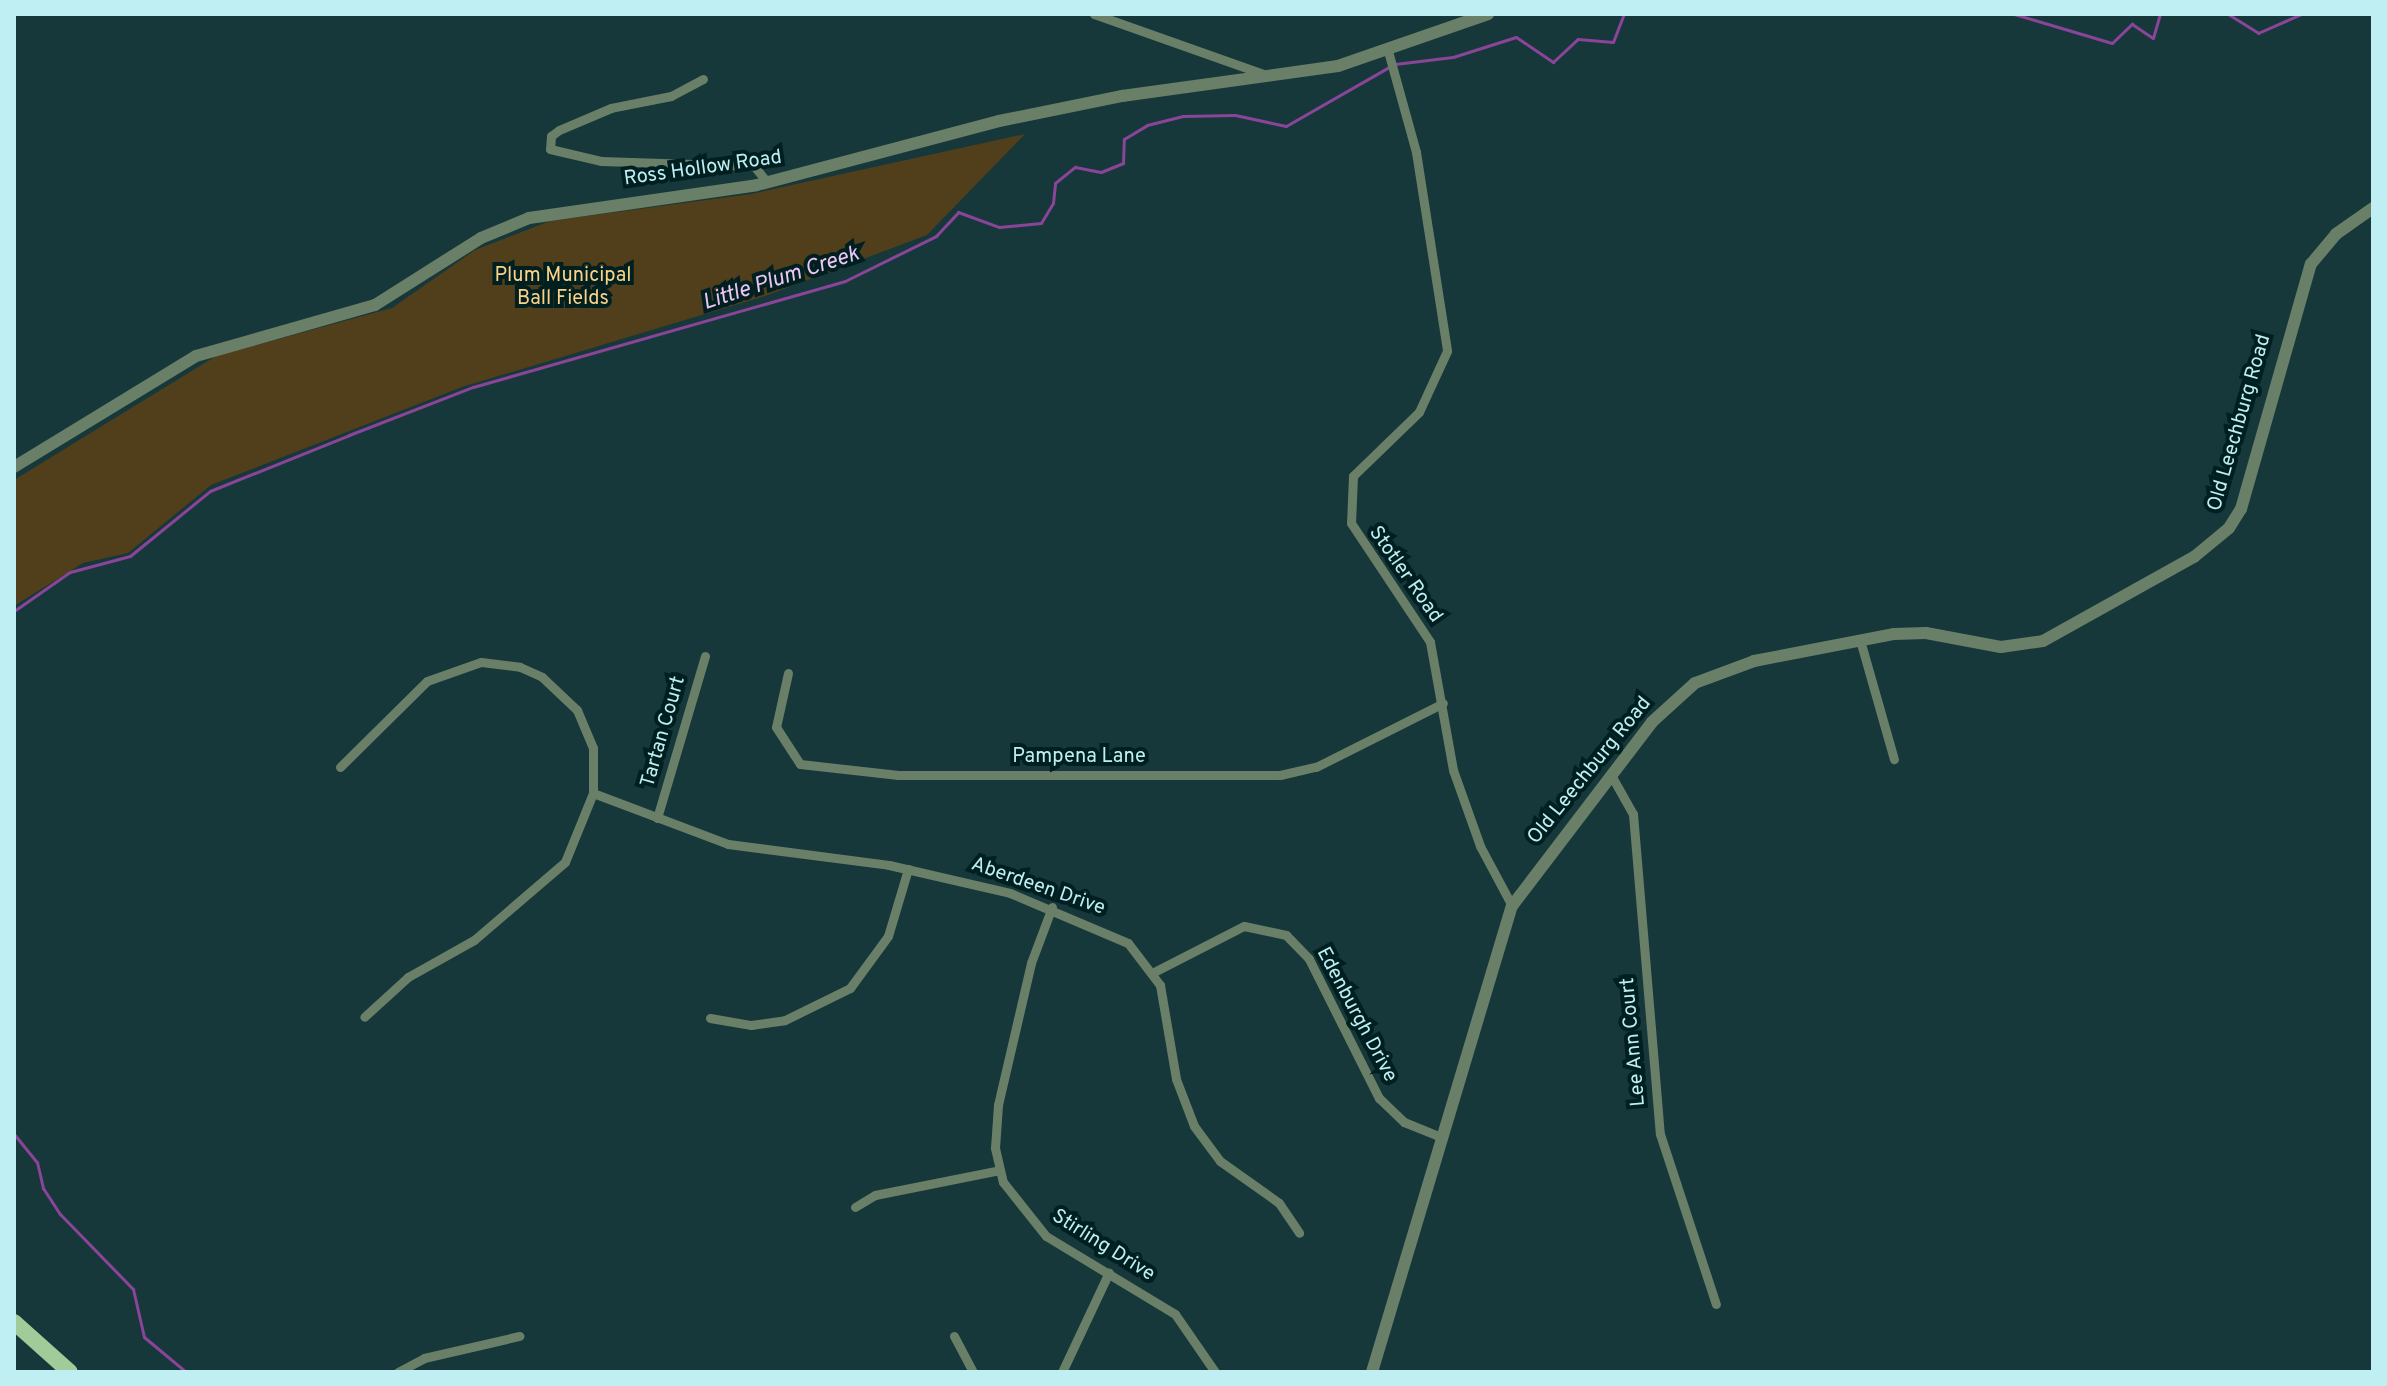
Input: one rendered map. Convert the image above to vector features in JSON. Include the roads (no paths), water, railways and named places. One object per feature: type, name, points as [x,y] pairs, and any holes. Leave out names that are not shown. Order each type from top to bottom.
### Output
[{"type":"main road","points":[[14,1322],[70,1372]]},
{"type":"street","points":[[1094,14],[1263,74]]},
{"type":"street","name":"Ross Hollow Road","points":[[14,467],[196,356],[375,305],[507,225],[559,210],[767,182],[999,121],[1263,74],[1338,66],[1390,56],[1488,14]]},
{"type":"street","name":"Stotler Road","points":[[1390,56],[1416,152],[1447,351],[1419,412],[1353,476],[1349,506],[1355,539],[1430,642],[1453,770],[1480,846],[1512,906]]},
{"type":"street","points":[[703,79],[671,96],[611,108],[559,130],[551,136],[550,149],[601,161],[754,166],[767,182]]},
{"type":"street","name":"Old Leechburg Road","points":[[1372,1372],[1438,1136],[1512,906],[1652,722],[1695,683],[1754,661],[1860,640],[1926,633],[2001,647],[2043,641],[2220,538],[2241,509],[2311,264],[2336,234],[2373,208]]},
{"type":"street","points":[[1860,640],[1894,759]]},
{"type":"street","name":"Tartan Court","points":[[657,818],[705,656]]},
{"type":"street","points":[[340,767],[427,681],[457,666],[503,663],[542,677],[577,710],[593,748],[593,793],[565,862],[474,940],[408,977],[364,1017]]},
{"type":"street","name":"Pampena Lane","points":[[788,673],[776,727],[800,764],[898,775],[1280,775],[1316,767],[1443,703]]},
{"type":"street","name":"Lee Ann Court","points":[[1611,775],[1633,814],[1660,1134],[1716,1304]]},
{"type":"street","name":"Aberdeen Drive","points":[[593,793],[754,850],[908,869],[1052,907],[1128,943],[1152,973],[1167,1010],[1176,1079],[1194,1126],[1220,1161],[1279,1203],[1299,1233]]},
{"type":"street","points":[[710,1018],[751,1025],[785,1020],[850,988],[888,936],[908,869]]},
{"type":"street","name":"Stirling Drive","points":[[1052,907],[1031,963],[998,1105],[1000,1170],[1013,1200],[1046,1236],[1175,1314],[1215,1372]]},
{"type":"street","name":"Edenburgh Drive","points":[[1152,973],[1244,926],[1286,935],[1309,959],[1379,1098],[1404,1122],[1438,1136]]},
{"type":"street","points":[[855,1207],[875,1195],[1000,1170]]},
{"type":"street","points":[[1062,1372],[1109,1272]]},
{"type":"street","points":[[398,1372],[424,1358],[519,1336]]},
{"type":"street","points":[[954,1336],[973,1372]]},
{"type":"waterway","name":"Little Plum Creek","points":[[1395,64],[1453,57],[1516,37],[1553,62],[1578,39],[1613,42],[1624,14]]},
{"type":"waterway","name":"Little Plum Creek","points":[[2014,14],[2112,43],[2132,24],[2153,38],[2160,14]]},
{"type":"waterway","name":"Little Plum Creek","points":[[2191,14],[2202,14]]},
{"type":"waterway","name":"Little Plum Creek","points":[[2228,14],[2258,33],[2301,14]]},
{"type":"waterway","name":"Little Plum Creek","points":[[14,611],[70,572],[130,556],[210,491],[349,435],[473,387],[845,281],[936,236],[958,212],[999,227],[1041,223],[1053,203],[1055,183],[1075,167],[1101,172],[1123,163],[1124,139],[1147,125],[1183,116],[1235,115],[1286,126],[1389,67]]},
{"type":"waterway","points":[[14,1134],[37,1162],[43,1188],[60,1214],[133,1289],[144,1337],[186,1372]]},
{"type":"park label","name":"Plum Municipal Ball Fields","points":[[563,288]]}]
